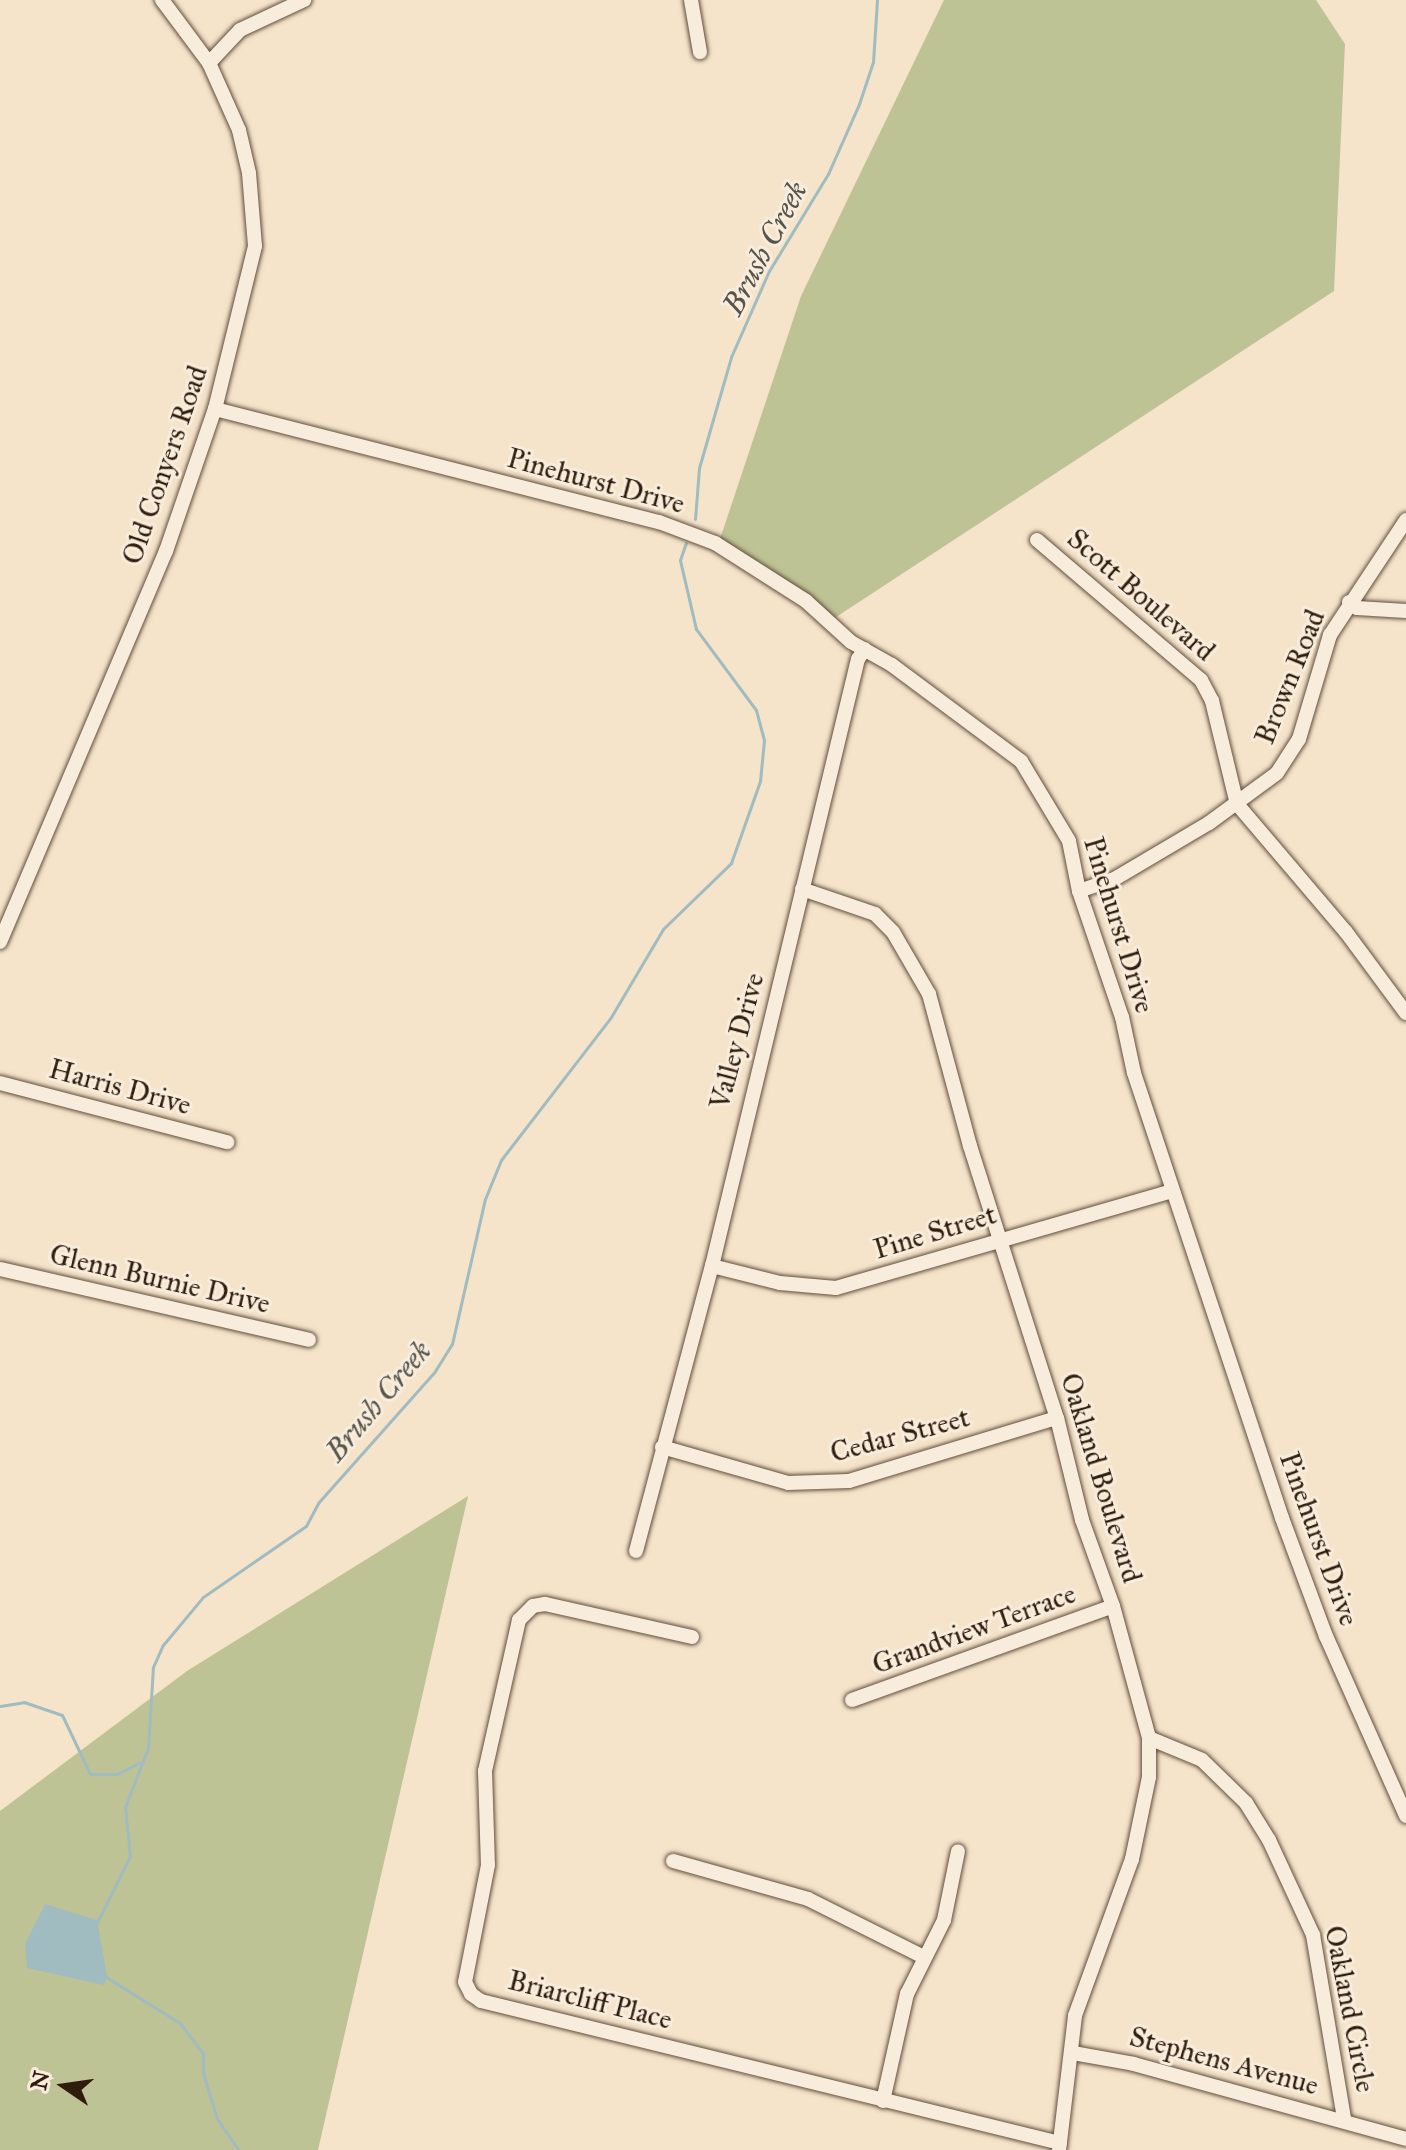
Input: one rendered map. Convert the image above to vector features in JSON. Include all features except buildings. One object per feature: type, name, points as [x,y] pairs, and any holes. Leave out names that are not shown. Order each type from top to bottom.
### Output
[{"type":"street","name":"Old Conyers Road","points":[[0,942],[166,551],[215,409],[255,246],[249,173],[239,130],[209,63],[162,0]]},
{"type":"street","points":[[209,63],[240,30],[304,0]]},
{"type":"street","points":[[691,0],[700,52]]},
{"type":"street","name":"Pinehurst Drive","points":[[215,409],[659,522],[715,543],[760,570],[1021,761],[1069,841],[1079,891],[1172,1191],[1287,1533],[1406,1816]]},
{"type":"street","name":"Brown Road","points":[[1079,891],[1116,878],[1237,804],[1277,773],[1295,746],[1330,635],[1406,520]]},
{"type":"street","name":"Scott Boulevard","points":[[1037,540],[1201,680],[1212,701],[1237,804],[1346,932],[1406,1013]]},
{"type":"street","points":[[1349,602],[1357,608],[1406,611]]},
{"type":"street","name":"Valley Drive","points":[[636,1551],[712,1266],[858,659],[865,649]]},
{"type":"street","name":"Oakland Boulevard","points":[[802,889],[875,914],[915,965],[938,1019],[998,1240],[1057,1418],[1082,1520],[1113,1606],[1149,1738],[1149,1777],[1132,1859],[1082,1991],[1060,2147]]},
{"type":"street","name":"Harris Drive","points":[[0,1083],[227,1142]]},
{"type":"street","name":"Pine Street","points":[[712,1266],[822,1290],[1172,1191]]},
{"type":"street","name":"Glenn Burnie Drive","points":[[0,1269],[309,1340]]},
{"type":"street","name":"Cedar Street","points":[[662,1447],[788,1483],[849,1481],[1057,1418]]},
{"type":"street","name":"Briarcliff Place","points":[[692,1637],[545,1604],[533,1606],[519,1620],[485,1771],[488,1865],[465,1982],[481,2001],[1060,2147]]},
{"type":"street","name":"Grandview Terrace","points":[[852,1700],[1113,1606]]},
{"type":"street","name":"Oakland Circle","points":[[1149,1738],[1202,1760],[1246,1803],[1269,1840],[1313,1935],[1344,2119]]},
{"type":"street","points":[[883,2101],[907,1994],[944,1920],[958,1851]]},
{"type":"street","points":[[673,1861],[808,1899],[924,1957]]},
{"type":"street","name":"Stephens Avenue","points":[[1073,2053],[1344,2119],[1406,2139]]},
{"type":"green space","points":[[944,0],[1316,0],[1345,44],[1334,291],[830,621],[718,545],[801,296]]},
{"type":"green space","points":[[468,1496],[318,2150],[0,2150],[0,1811],[187,1671]]},
{"type":"water","points":[[45,1904],[97,1920],[107,1976],[104,1985],[27,1968],[25,1944]]},
{"type":"waterway","name":"Brush Creek","points":[[695,519],[699,468],[731,357],[769,271],[828,174],[859,104],[873,62],[877,0]]},
{"type":"waterway","name":"Brush Creek","points":[[96,1925],[130,1856],[125,1807],[148,1748],[153,1667],[163,1645],[203,1597],[306,1526],[318,1503],[435,1371],[452,1344],[485,1199],[501,1160],[611,1017],[663,929],[731,863],[760,781],[764,740],[756,710],[696,629],[680,560],[686,543]]},
{"type":"waterway","points":[[0,1706],[24,1702],[62,1715],[90,1774],[117,1774],[139,1763]]},
{"type":"waterway","name":"Brush Creek","points":[[106,1977],[180,2023],[203,2054],[203,2073],[217,2119],[239,2150]]}]
